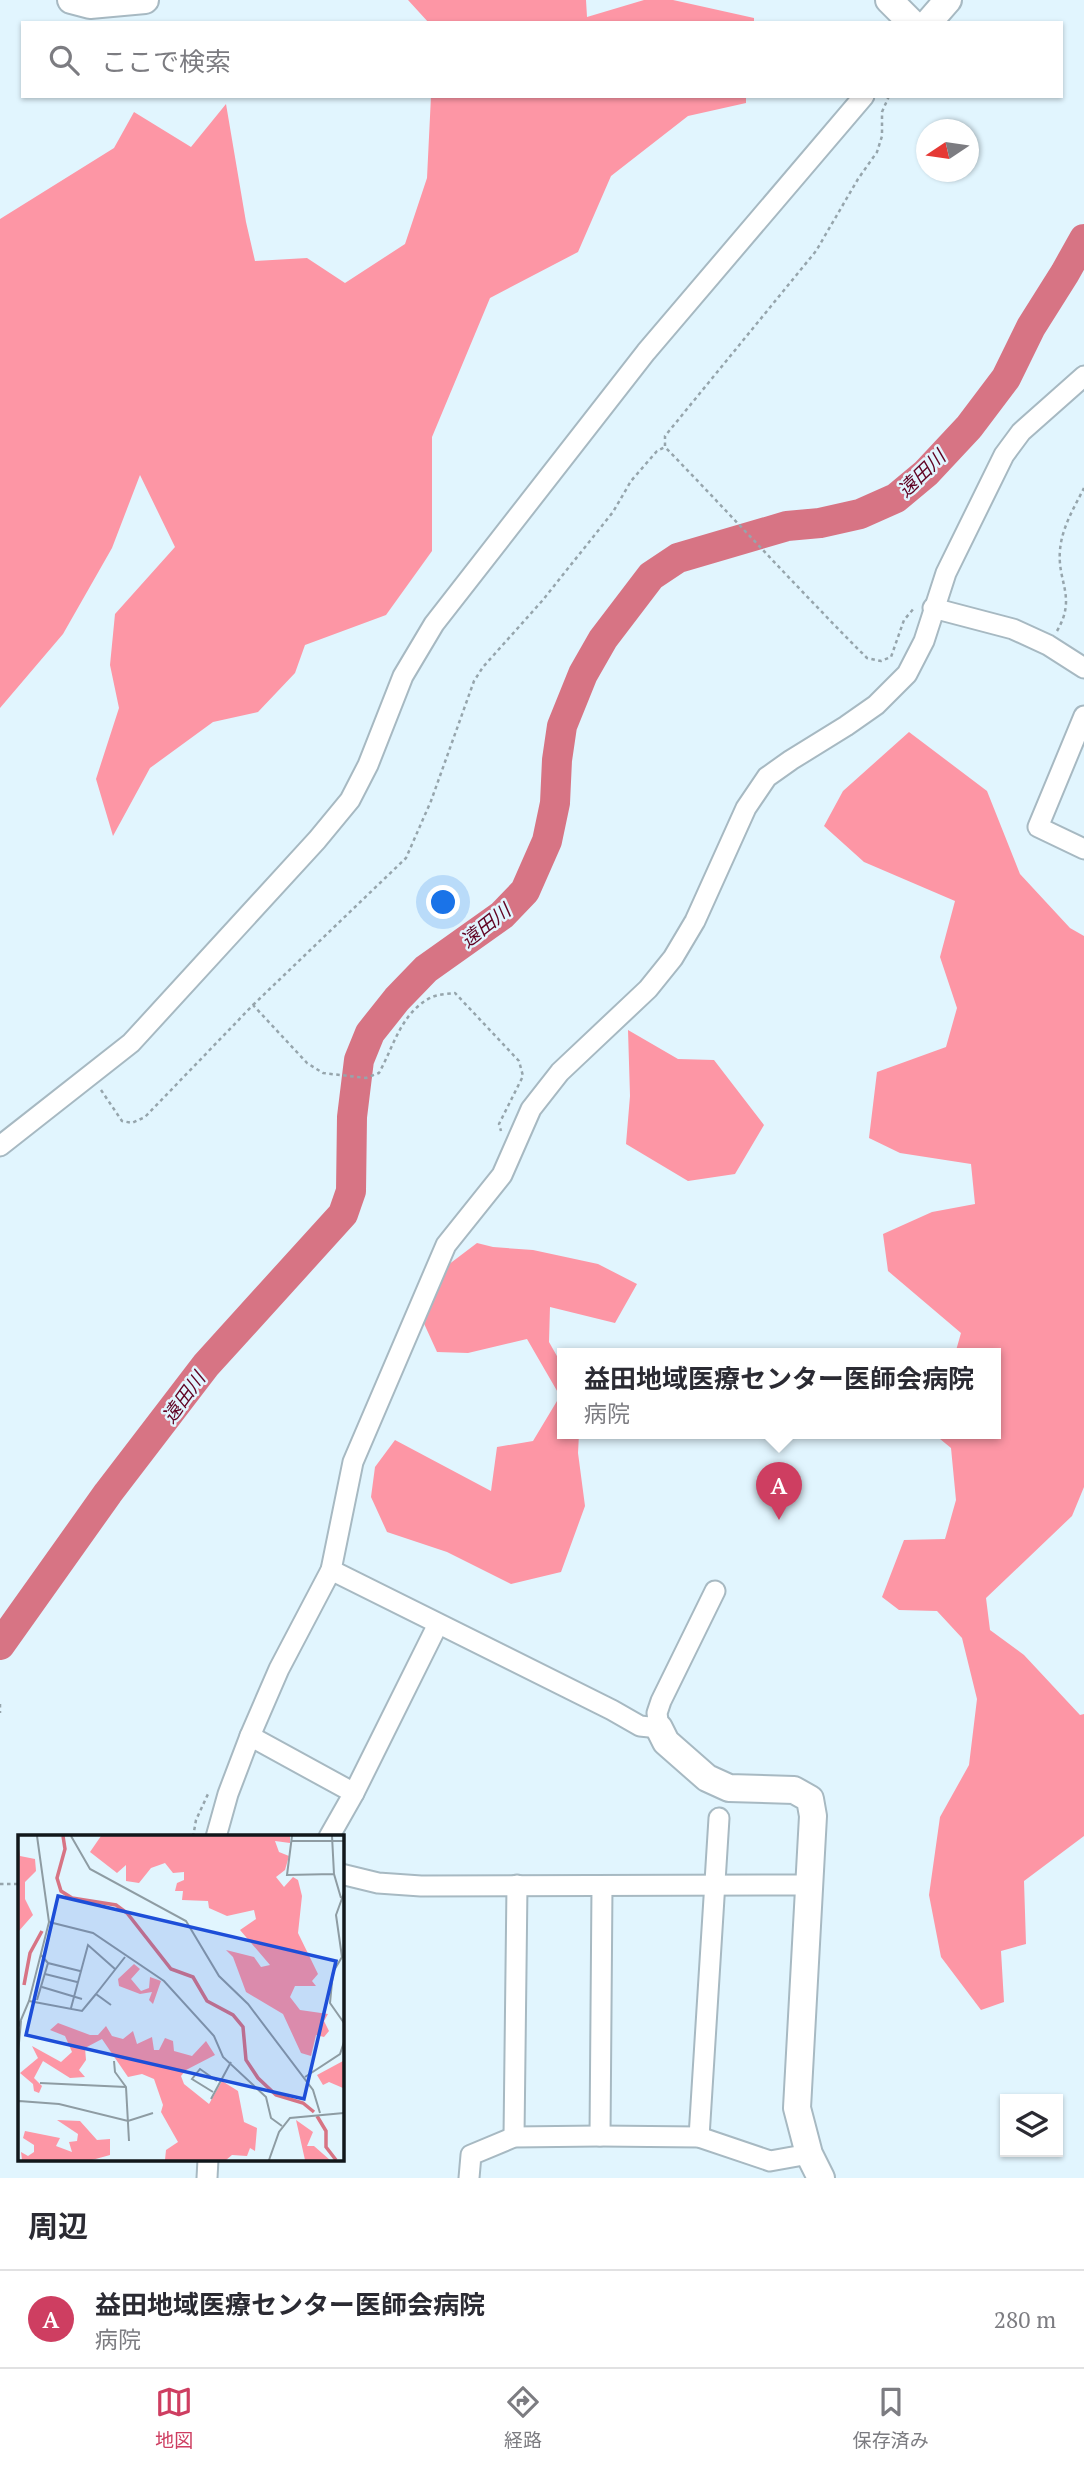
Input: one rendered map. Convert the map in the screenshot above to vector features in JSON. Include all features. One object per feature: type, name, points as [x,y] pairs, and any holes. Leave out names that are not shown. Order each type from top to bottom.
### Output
[{"type":"street","points":[[71,0],[90,5],[145,0]]},
{"type":"street","points":[[889,0],[910,21]]},
{"type":"street","points":[[930,21],[948,0]]},
{"type":"street","points":[[0,1146],[131,1043],[317,840],[350,800],[368,765],[403,676],[434,624],[646,352],[862,98]]},
{"type":"street","points":[[217,1835],[228,1794],[250,1736],[279,1669],[331,1570],[353,1462],[446,1245],[502,1175],[531,1110],[560,1072],[648,989],[673,958],[695,921],[746,808],[767,777],[876,705],[907,674],[924,641],[946,573],[1004,455],[1021,432],[1084,376]]},
{"type":"street","points":[[933,608],[989,621],[1048,645],[1084,668]]},
{"type":"street","points":[[1084,716],[1038,827],[1084,849]]},
{"type":"street","points":[[331,1570],[640,1726],[659,1728]]},
{"type":"street","points":[[715,1591],[661,1701],[657,1713],[659,1728],[666,1742],[707,1778],[729,1788],[794,1790],[810,1799],[813,1816],[797,2108],[810,2154],[821,2178]]},
{"type":"street","points":[[330,1835],[354,1793],[438,1624]]},
{"type":"street","points":[[250,1736],[354,1793]]},
{"type":"street","points":[[699,2137],[719,1818]]},
{"type":"street","points":[[343,1874],[378,1883],[421,1886],[809,1885]]},
{"type":"street","points":[[514,2137],[517,1885]]},
{"type":"street","points":[[600,2136],[602,1886]]},
{"type":"street","points":[[469,2178],[471,2155],[514,2137],[699,2137],[770,2161],[810,2154]]},
{"type":"street","points":[[206,2178],[208,2160]]},
{"type":"path","points":[[888,98],[882,112],[882,136],[877,152],[816,251],[665,436],[665,447],[867,658],[880,661],[891,657],[904,620],[915,607],[933,608]]},
{"type":"path","points":[[91,1075],[121,1121],[132,1123],[145,1117],[253,1005],[406,858],[431,801],[474,681],[613,512],[631,481],[657,451],[665,447]]},
{"type":"path","points":[[1048,645],[1065,617],[1066,596],[1059,552],[1065,525],[1084,488]]},
{"type":"path","points":[[253,1005],[307,1063],[323,1073],[366,1077],[379,1073],[395,1034],[415,1010],[433,996],[455,993],[519,1061],[523,1076],[499,1124],[502,1137],[513,1149]]},
{"type":"path","points":[[0,1704],[0,1713]]},
{"type":"path","points":[[0,1884],[18,1884]]},
{"type":"shaded area","points":[[408,0],[586,0],[587,17],[644,0],[673,0],[754,18],[754,21],[427,21]]},
{"type":"shaded area","points":[[431,98],[746,98],[746,103],[688,116],[611,176],[578,252],[490,298],[432,437],[432,551],[386,615],[305,645],[295,673],[258,712],[213,722],[150,768],[113,836],[96,779],[119,708],[110,665],[115,614],[175,547],[140,475],[112,548],[63,634],[0,708],[0,219],[114,148],[134,112],[191,147],[226,104],[255,261],[307,258],[345,283],[405,244],[427,178]]},
{"type":"shaded area","points":[[909,732],[987,791],[1020,874],[1070,928],[1084,936],[1084,1487],[1072,1516],[986,1598],[990,1630],[1024,1655],[1080,1715],[1084,1714],[1084,1836],[1024,1881],[1026,1944],[1001,1951],[1004,2002],[981,2010],[941,1957],[929,1895],[940,1817],[969,1765],[977,1699],[962,1638],[937,1611],[899,1610],[882,1597],[904,1540],[945,1539],[956,1500],[951,1448],[940,1439],[1001,1439],[1001,1348],[957,1348],[961,1333],[888,1271],[883,1234],[932,1212],[975,1204],[971,1164],[900,1153],[869,1138],[877,1072],[946,1047],[957,1008],[940,957],[955,901],[864,862],[824,826],[843,791]]},
{"type":"shaded area","points":[[628,1030],[678,1059],[714,1060],[764,1125],[735,1174],[688,1181],[626,1144],[630,1096]]},
{"type":"shaded area","points":[[477,1243],[533,1250],[598,1264],[637,1284],[615,1323],[550,1307],[549,1342],[557,1356],[557,1391],[527,1339],[468,1353],[437,1352],[421,1317],[448,1265]]},
{"type":"shaded area","points":[[557,1401],[557,1439],[579,1439],[585,1506],[561,1572],[511,1584],[447,1552],[387,1532],[371,1497],[375,1467],[395,1440],[491,1491],[497,1447],[533,1441]]},
{"type":"waterway","name":"遠田川","points":[[0,1645],[108,1493],[206,1365],[343,1214],[351,1191],[352,1117],[359,1060],[370,1033],[426,969],[502,915],[525,891],[547,841],[555,803],[562,726],[583,674],[603,639],[651,576],[678,558],[787,526],[820,523],[860,514],[896,498],[926,473],[969,427],[1006,378],[1031,327],[1084,239]]},
{"type":"place","name":"益田地域医療センター医師会病院","points":[[779,1520]]}]
